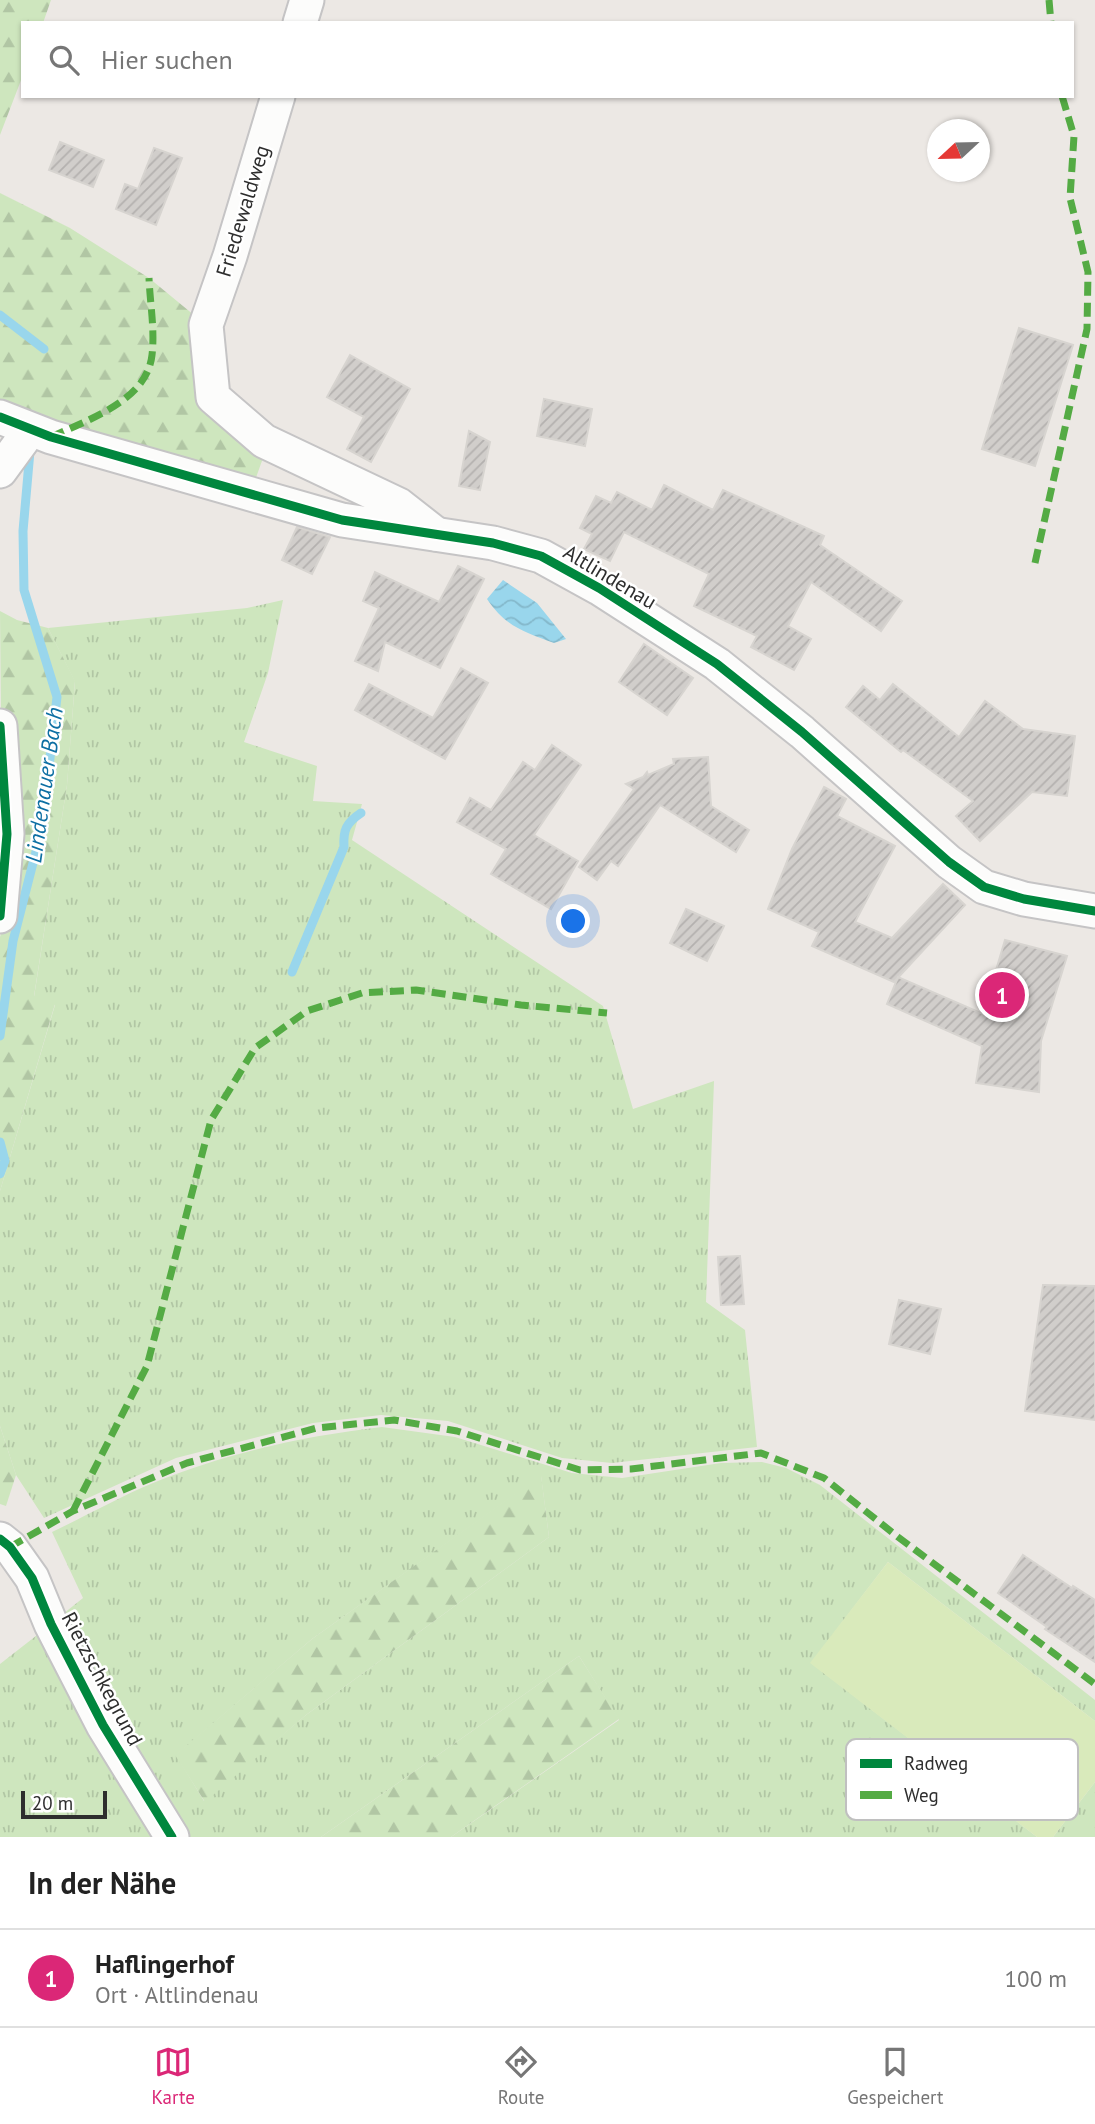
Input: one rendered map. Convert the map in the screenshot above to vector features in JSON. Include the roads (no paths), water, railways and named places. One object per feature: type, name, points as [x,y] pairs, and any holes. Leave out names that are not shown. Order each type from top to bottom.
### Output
[{"type":"street","points":[[301,21],[307,0]]},
{"type":"street","name":"Friedewaldweg","points":[[277,98],[230,256],[206,325],[213,397],[264,441],[399,505],[438,536]]},
{"type":"street","name":"Altlindenau","points":[[0,417],[30,430],[342,520],[493,543],[541,556],[599,588],[717,664],[792,724],[949,862],[984,887],[1024,899],[1095,911]]},
{"type":"street","points":[[0,471],[30,430]]},
{"type":"street","points":[[0,726],[7,834],[0,916]]},
{"type":"street","name":"Rietzschkegrund","points":[[0,1539],[10,1547],[32,1578],[51,1624],[103,1725],[172,1837]]},
{"type":"water","points":[[503,580],[537,603],[566,639],[554,643],[525,632],[501,616],[487,599]]},
{"type":"waterway","name":"Lindenauer Bach","points":[[0,315],[44,349]]},
{"type":"waterway","name":"Lindenauer Bach","points":[[0,1036],[13,941],[42,828],[57,697],[24,590],[23,531],[30,451]]},
{"type":"waterway","points":[[292,972],[344,847],[346,827],[361,813]]},
{"type":"waterway","name":"Lindenauer Bach","points":[[0,1142],[5,1161],[0,1174]]},
{"type":"place","name":"Haflingerhof","points":[[1002,995]]}]
